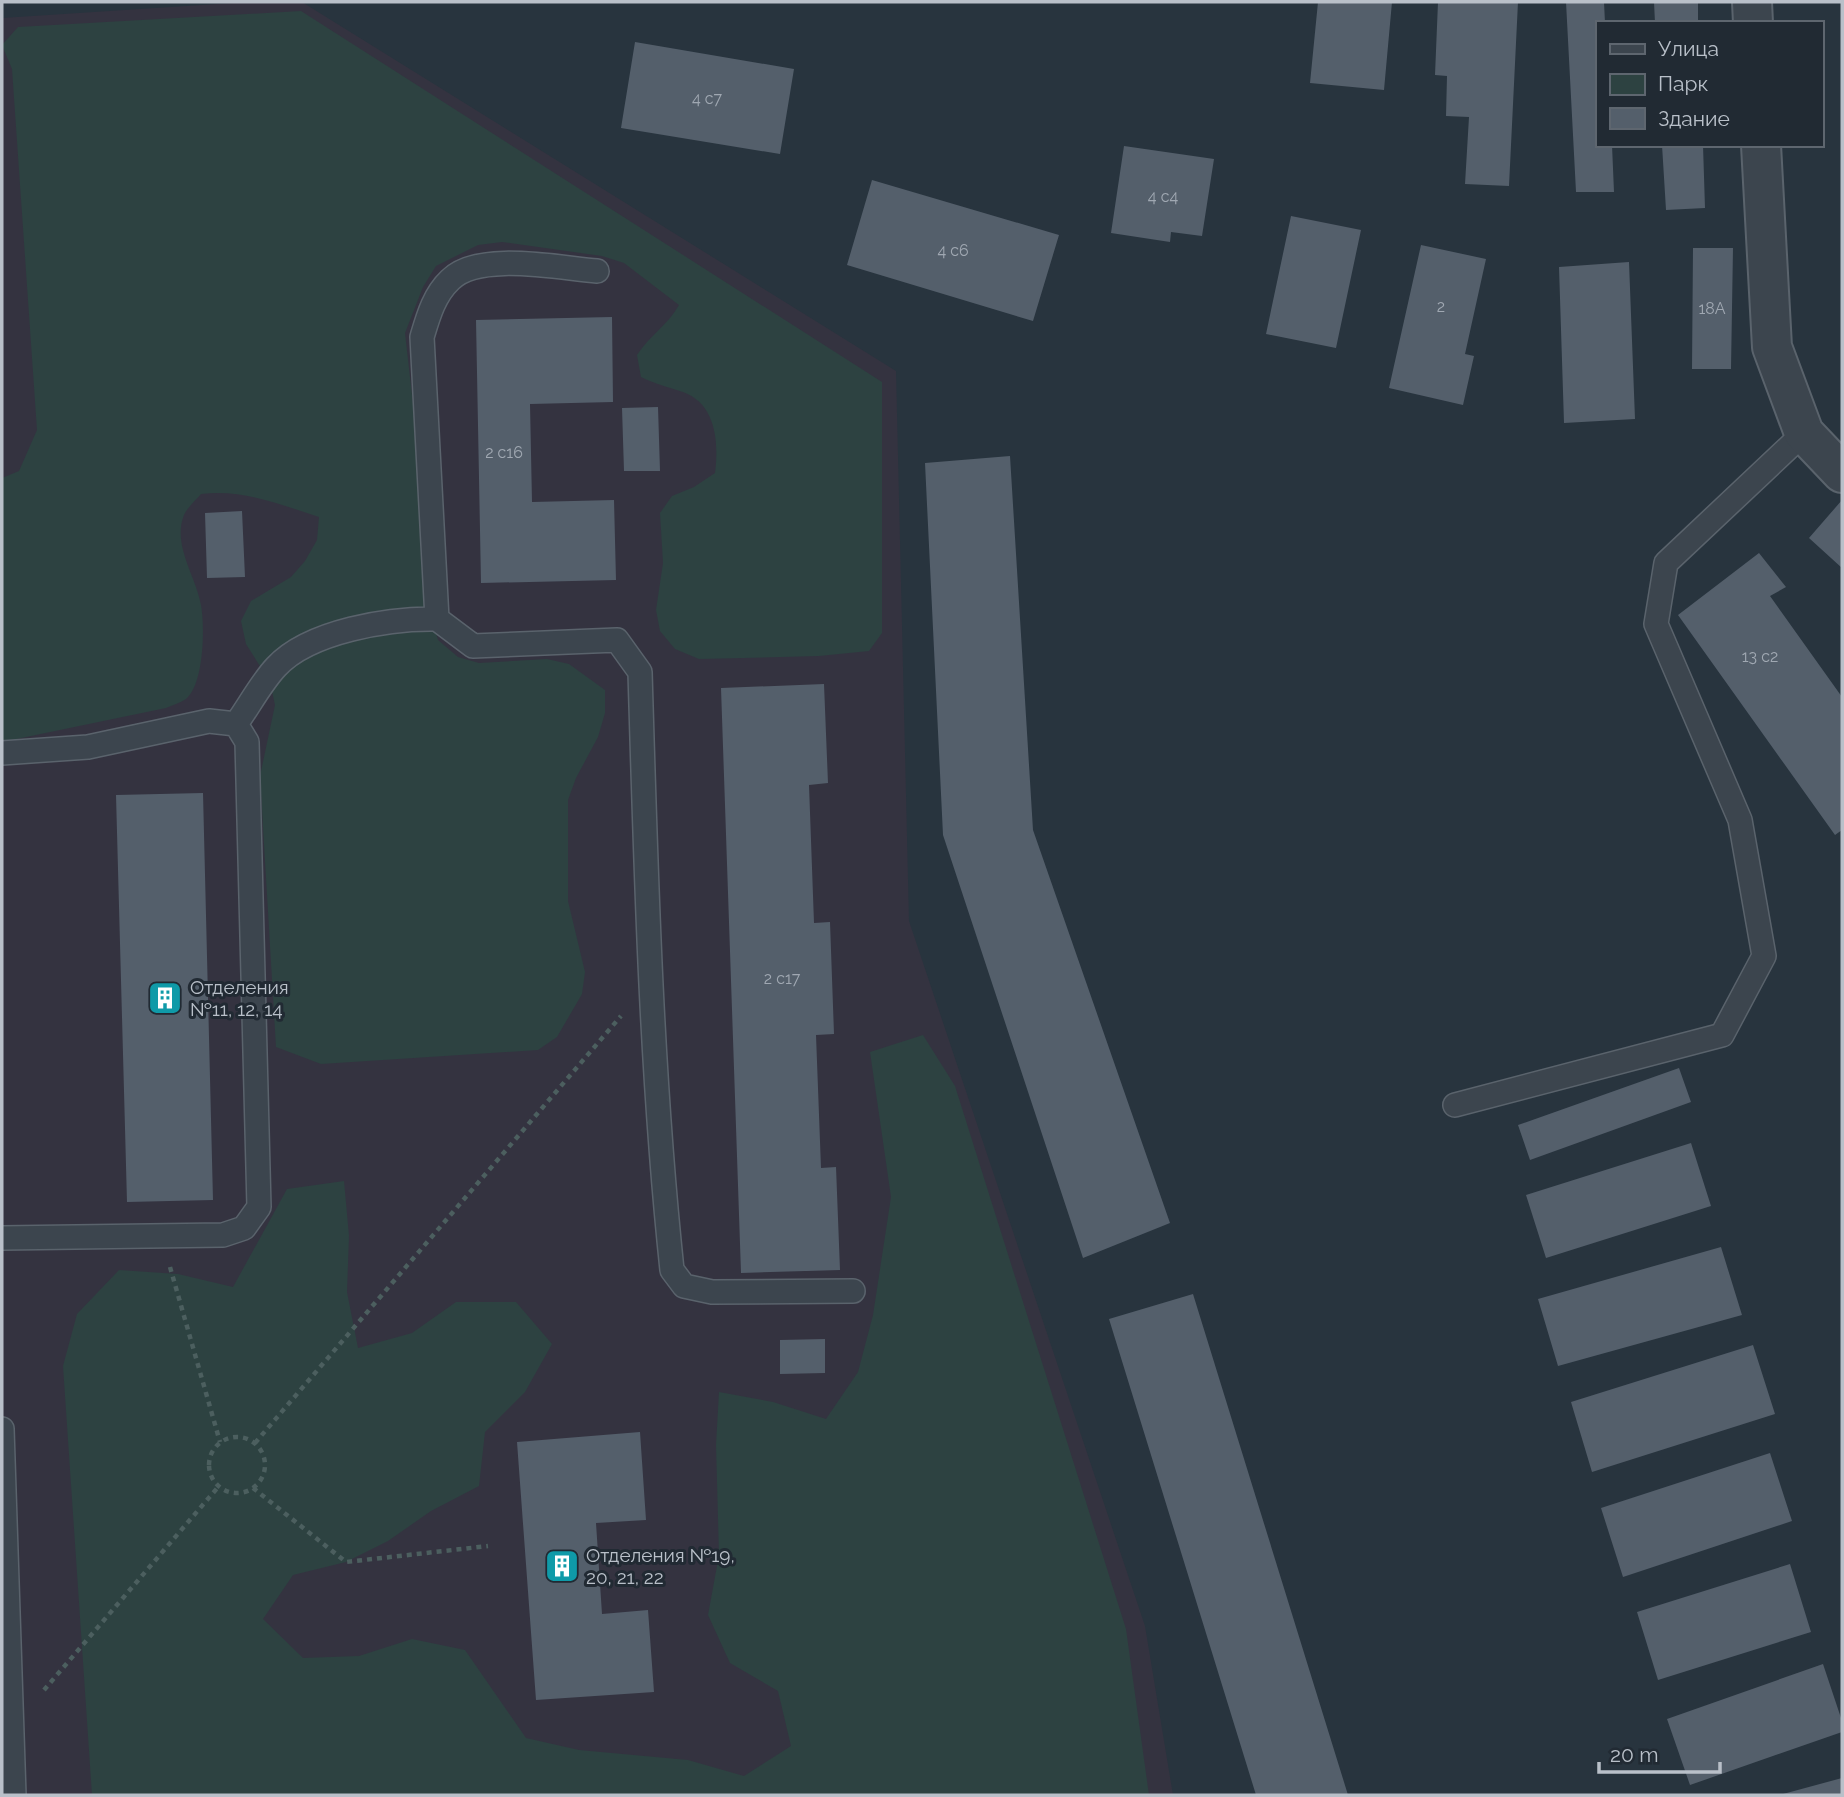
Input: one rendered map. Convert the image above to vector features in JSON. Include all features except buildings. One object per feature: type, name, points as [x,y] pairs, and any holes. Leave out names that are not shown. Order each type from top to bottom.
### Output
[{"type":"street","points":[[1752,2],[1754,21]]},
{"type":"street","points":[[1761,147],[1772,347],[1804,433],[1842,473]]},
{"type":"lane","points":[[437,619],[422,337],[432,306],[451,278],[484,263],[597,271]]},
{"type":"lane","points":[[1455,1105],[1722,1035],[1764,956],[1740,820],[1656,624],[1666,563],[1804,433]]},
{"type":"lane","points":[[236,724],[277,666],[301,650],[353,627],[437,619],[472,646],[617,640],[640,672],[649,983],[657,1125],[672,1270],[684,1286],[712,1292],[853,1291]]},
{"type":"lane","points":[[2,753],[88,747],[209,721],[236,724]]},
{"type":"lane","points":[[2,1238],[223,1235],[244,1228],[259,1207],[247,742],[236,724]]},
{"type":"lane","points":[[2,1429],[14,1795]]},
{"type":"path","points":[[255,1443],[649,983]]},
{"type":"path","points":[[161,1236],[220,1442]]},
{"type":"path","points":[[231,1437],[244,1437],[255,1443],[265,1466],[262,1478],[253,1488],[242,1492],[230,1492],[219,1486],[211,1476],[208,1464],[211,1451],[220,1442],[231,1437]]},
{"type":"path","points":[[11,1729],[219,1486]]},
{"type":"path","points":[[253,1488],[346,1562],[488,1546]]},
{"type":"shaded area","points":[[248,2],[302,2],[896,371],[909,921],[1145,1626],[1173,1795],[2,1795],[2,18]]},
{"type":"green space","points":[[301,11],[882,382],[882,633],[869,651],[819,656],[699,659],[675,649],[660,631],[656,610],[663,563],[660,513],[672,496],[694,487],[715,473],[713,425],[702,405],[694,398],[641,377],[637,355],[679,305],[624,263],[602,256],[502,242],[478,245],[436,266],[423,287],[405,333],[430,553],[431,614],[438,640],[458,657],[479,663],[547,659],[569,664],[605,690],[605,713],[598,737],[576,778],[568,800],[568,901],[585,972],[582,994],[557,1037],[538,1050],[321,1064],[276,1047],[260,776],[275,705],[270,682],[246,644],[241,621],[251,601],[291,577],[305,561],[317,540],[319,517],[246,496],[201,494],[185,512],[181,526],[183,549],[202,615],[202,655],[192,692],[186,699],[166,708],[2,742],[2,478],[19,471],[37,430],[12,69],[2,45],[18,27]]},
{"type":"green space","points":[[923,1035],[955,1086],[1126,1629],[1149,1795],[92,1795],[63,1366],[77,1314],[119,1270],[178,1274],[233,1287],[287,1189],[344,1181],[349,1236],[347,1292],[358,1348],[412,1333],[456,1302],[516,1302],[552,1344],[525,1392],[485,1432],[479,1486],[431,1511],[388,1541],[346,1562],[293,1575],[263,1619],[303,1658],[359,1656],[412,1639],[465,1650],[526,1738],[579,1750],[688,1760],[744,1776],[791,1746],[778,1691],[730,1663],[708,1615],[719,1555],[716,1445],[719,1392],[773,1402],[826,1419],[858,1372],[873,1315],[891,1197],[870,1052]]},
{"type":"place","name":"Отделения №11, 12, 14","points":[[165,998]]},
{"type":"place","name":"Отделения №19, 20, 21, 22","points":[[562,1566]]}]
